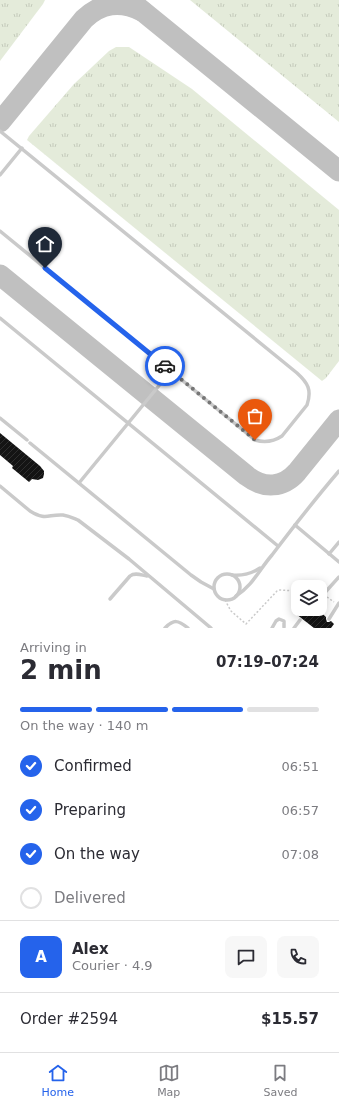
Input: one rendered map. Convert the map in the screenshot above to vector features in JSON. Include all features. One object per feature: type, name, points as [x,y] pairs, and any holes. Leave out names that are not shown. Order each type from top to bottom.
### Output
[{"type":"lane","points":[[0,131],[297,373],[303,379],[309,391],[307,405],[282,436],[272,441],[261,442],[255,440],[0,231]]},
{"type":"lane","points":[[0,175],[22,148]]},
{"type":"lane","points":[[0,318],[278,546]]},
{"type":"lane","points":[[79,483],[171,371]]},
{"type":"lane","points":[[0,418],[191,575],[214,589],[218,596],[225,600],[236,596],[248,587],[278,546],[339,471]]},
{"type":"lane","points":[[0,486],[30,511],[41,517],[62,515],[78,520],[129,559],[211,628]]},
{"type":"lane","points":[[295,525],[339,562]]},
{"type":"lane","points":[[329,554],[339,542]]},
{"type":"lane","points":[[214,589],[216,579],[221,575],[231,574],[239,576],[254,573],[261,568]]},
{"type":"lane","points":[[110,599],[132,574],[149,576]]},
{"type":"lane","points":[[231,574],[238,580],[239,584],[236,596]]},
{"type":"lane","points":[[327,590],[339,577]]},
{"type":"lane","points":[[328,619],[339,604]]},
{"type":"lane","points":[[272,628],[279,619],[284,621],[285,628]]},
{"type":"lane","points":[[294,628],[300,620]]},
{"type":"lane","points":[[164,628],[176,621],[188,628]]},
{"type":"path","points":[[225,600],[231,611],[246,624],[277,591],[291,591]]},
{"type":"green space","points":[[0,0],[45,0],[0,61]]},
{"type":"green space","points":[[190,0],[339,0],[339,122]]},
{"type":"green space","points":[[116,47],[129,47],[192,89],[339,210],[339,361],[322,381],[27,140],[74,84],[109,51]]},
{"type":"building","points":[[0,433],[40,466],[44,471],[43,478],[38,480],[32,479],[29,482],[12,468],[13,466],[0,455]]},
{"type":"building","points":[[299,616],[325,616],[327,622],[331,621],[334,624],[331,628],[314,628]]},
{"type":"taxiway","points":[[129,0],[339,171]]},
{"type":"taxiway","points":[[0,122],[84,19],[90,14],[97,9],[118,4],[126,5],[142,11]]},
{"type":"taxiway","points":[[0,275],[247,476],[260,483],[267,485],[280,484],[292,477],[339,420]]},
{"type":"way so far","points":[[165,366],[255,440]]},
{"type":"route","points":[[45,268],[165,366]]}]
